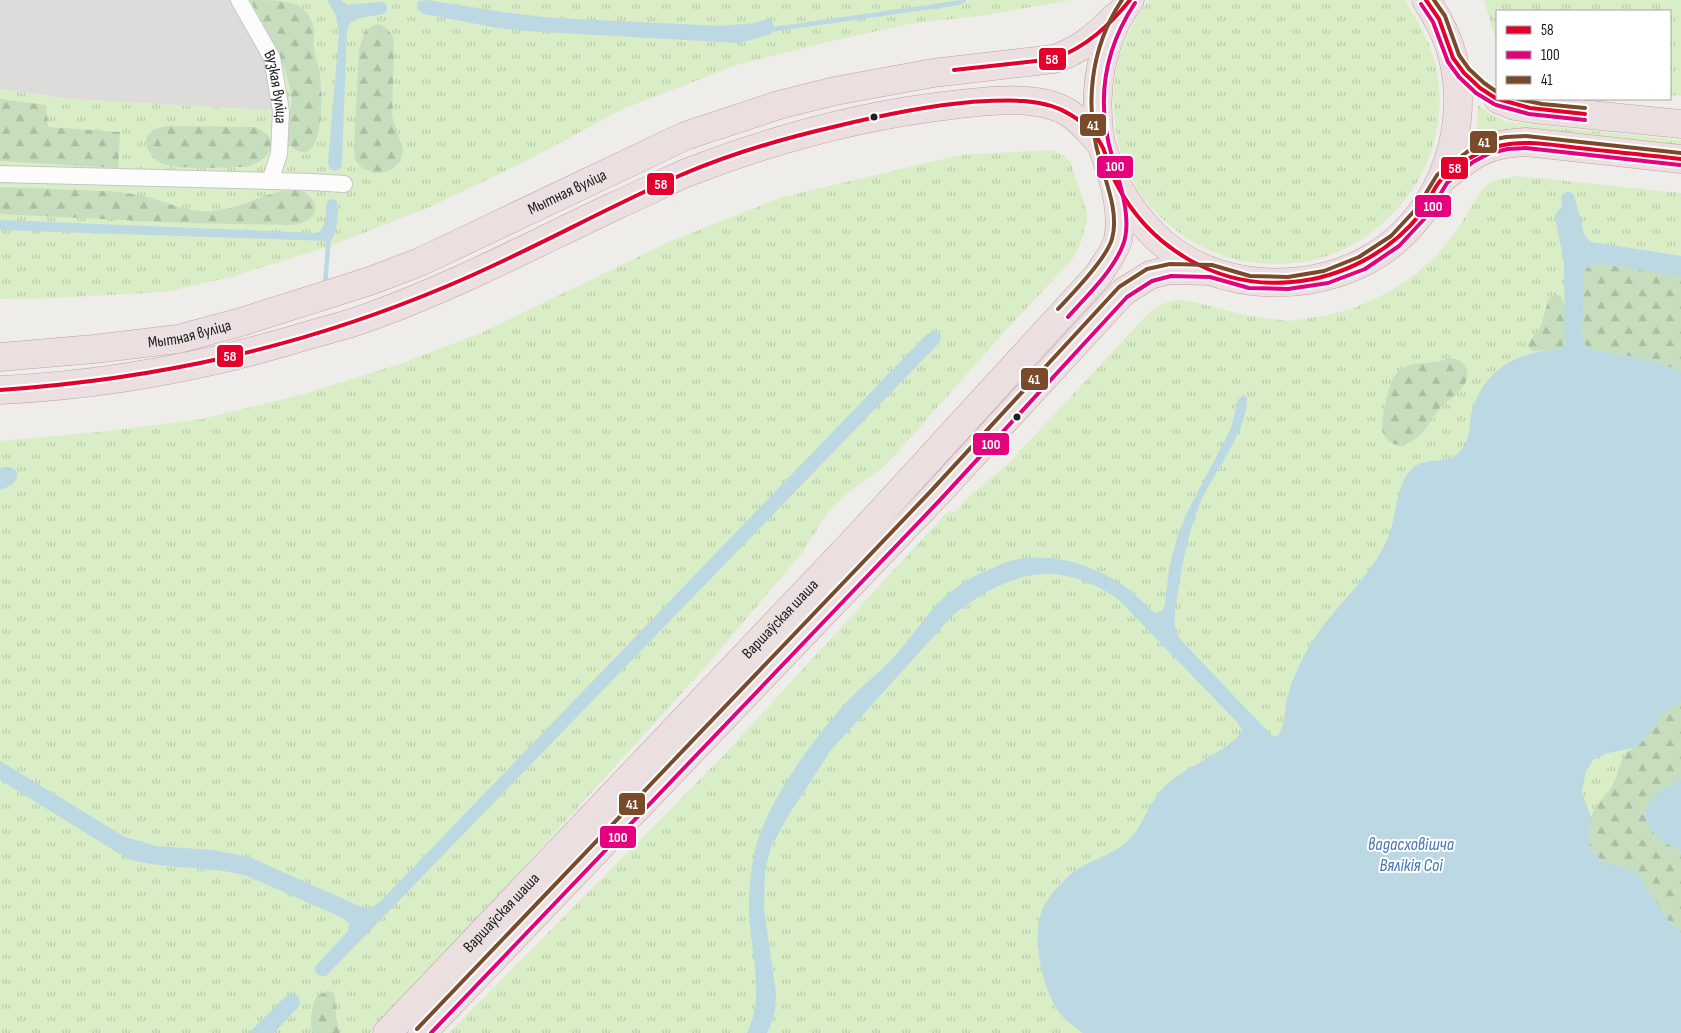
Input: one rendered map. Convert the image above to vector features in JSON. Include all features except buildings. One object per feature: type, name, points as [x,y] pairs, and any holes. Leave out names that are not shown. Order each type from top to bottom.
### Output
[{"type":"highway","name":"Варшаўская шаша","points":[[387,1033],[860,535],[1099,274],[1118,242],[1120,215],[1113,177],[1101,144],[1097,109],[1099,74],[1108,40],[1127,4]]},
{"type":"highway","name":"Мытная вуліца","points":[[0,357],[94,350],[178,339],[267,314],[370,281],[420,262],[685,136],[779,105],[835,91],[933,73],[1054,59],[1069,54],[1082,47],[1102,30],[1127,4]]},
{"type":"highway","name":"Варшаўская шаша","points":[[1113,177],[1130,207],[1153,234],[1180,256],[1212,271],[1249,282],[1288,283],[1326,277],[1362,262],[1395,241],[1422,212],[1442,179],[1452,150],[1458,120],[1458,89],[1454,58],[1434,6]]},
{"type":"highway","points":[[1454,58],[1464,73],[1480,88],[1496,98]]},
{"type":"highway","points":[[1500,100],[1533,110],[1681,124]]},
{"type":"highway","name":"Мытная вуліца","points":[[0,390],[48,388],[149,374],[217,361],[370,317],[444,288],[685,174],[769,144],[872,117],[981,101],[1031,101],[1067,112],[1086,127],[1101,144]]},
{"type":"highway","points":[[1442,179],[1470,157],[1488,147],[1507,143],[1526,142],[1681,159]]},
{"type":"highway","name":"Варшаўская шаша","points":[[422,1033],[935,496],[1123,292],[1150,275],[1170,270],[1212,271]]},
{"type":"street","name":"Вузкая вуліца","points":[[239,0],[272,58],[281,111],[279,154],[270,181]]},
{"type":"street","points":[[0,174],[344,184]]},
{"type":"shaded area","points":[[0,0],[236,0],[272,58],[281,111],[69,99],[0,89]]},
{"type":"green space","points":[[236,0],[1071,0],[986,15],[909,24],[835,40],[737,65],[625,108],[520,164],[432,206],[333,245],[234,276],[166,292],[0,299],[0,89],[69,99],[281,111],[272,58]]},
{"type":"green space","points":[[250,0],[293,3],[306,12],[312,22],[314,49],[320,75],[321,116],[317,138],[308,151],[298,151],[289,142],[287,128],[291,94],[285,69],[275,45]]},
{"type":"green space","points":[[1149,0],[1404,0],[1419,24],[1431,50],[1436,68],[1440,105],[1434,141],[1422,174],[1402,203],[1377,229],[1347,248],[1313,260],[1276,264],[1234,259],[1195,243],[1172,227],[1145,200],[1131,178],[1121,154],[1115,123],[1114,86],[1117,68],[1129,33]]},
{"type":"green space","points":[[1484,0],[1681,0],[1681,96],[1671,95],[1671,10],[1496,10],[1496,41]]},
{"type":"green space","points":[[379,24],[389,31],[394,41],[392,116],[403,150],[401,160],[393,169],[382,173],[373,173],[362,168],[355,160],[354,150],[359,49],[365,32],[372,26]]},
{"type":"green space","points":[[0,99],[46,105],[48,127],[120,132],[118,168],[0,161]]},
{"type":"green space","points":[[1478,105],[1492,115],[1508,122],[1681,140],[1681,148],[1476,140]]},
{"type":"green space","points":[[172,126],[254,127],[260,129],[269,137],[272,142],[271,148],[263,159],[245,167],[191,168],[170,166],[159,162],[151,155],[146,146],[146,141],[150,133],[155,129]]},
{"type":"green space","points":[[1052,150],[1065,156],[1071,164],[1086,208],[1087,221],[1079,248],[1071,261],[1014,321],[895,455],[881,469],[848,493],[826,515],[803,552],[708,664],[448,951],[370,1033],[0,1033],[0,441],[99,432],[202,419],[304,394],[400,364],[481,333],[669,242],[783,197],[960,155]]},
{"type":"green space","points":[[1517,176],[1681,193],[1681,1033],[449,1033],[723,756],[948,511],[955,512],[972,494],[1007,465],[1149,313],[1162,304],[1178,300],[1190,301],[1249,316],[1289,321],[1323,316],[1355,308],[1389,292],[1412,277],[1437,255],[1457,230],[1480,192],[1492,181]]},
{"type":"green space","points":[[0,187],[127,193],[181,208],[201,211],[228,209],[276,193],[297,191],[305,193],[312,199],[315,209],[314,213],[307,220],[292,225],[183,223],[0,214]]},
{"type":"green space","points":[[1597,263],[1681,277],[1681,371],[1630,356],[1591,350],[1586,346],[1582,338],[1583,279],[1586,268]]},
{"type":"green space","points":[[1555,295],[1560,296],[1565,306],[1566,330],[1564,344],[1561,349],[1532,351],[1528,346],[1529,342],[1540,328],[1549,298]]},
{"type":"green space","points":[[1451,358],[1460,361],[1466,368],[1466,381],[1459,392],[1438,410],[1426,428],[1414,440],[1399,445],[1389,442],[1382,428],[1388,391],[1395,375],[1406,366]]},
{"type":"green space","points":[[1681,702],[1681,779],[1656,796],[1646,810],[1646,818],[1649,827],[1658,837],[1681,853],[1681,933],[1667,919],[1638,875],[1623,867],[1603,862],[1591,850],[1589,841],[1591,817],[1594,809],[1611,788],[1627,752],[1644,740],[1661,715]]},
{"type":"green space","points":[[328,991],[332,992],[335,996],[339,1033],[312,1033],[313,1005],[317,996]]},
{"type":"water","points":[[327,0],[340,0],[348,5],[381,2],[387,4],[387,11],[383,14],[354,19],[347,29],[342,161],[341,168],[336,171],[330,169],[328,162],[339,35],[336,15]]},
{"type":"water","points":[[427,0],[553,18],[721,26],[754,23],[770,18],[774,25],[771,34],[740,43],[525,31],[498,28],[424,14],[418,10],[417,4],[419,1]]},
{"type":"water","points":[[331,199],[336,200],[338,215],[336,228],[330,241],[0,230],[0,220],[316,233],[320,231],[324,224],[327,202]]},
{"type":"water","name":"вадасховішча Вялікія Соі","points":[[1567,207],[1574,209],[1578,213],[1581,218],[1584,234],[1592,242],[1681,256],[1681,277],[1597,263],[1586,268],[1584,273],[1582,338],[1586,346],[1591,350],[1630,356],[1681,371],[1681,702],[1661,715],[1649,734],[1639,745],[1608,753],[1594,759],[1586,771],[1582,790],[1591,817],[1589,841],[1591,850],[1603,862],[1623,867],[1638,875],[1667,919],[1681,933],[1681,1033],[1083,1033],[1062,1016],[1049,994],[1044,979],[1038,949],[1039,920],[1043,908],[1056,889],[1072,873],[1122,846],[1132,837],[1156,797],[1166,785],[1231,743],[1242,730],[1237,722],[1118,599],[1095,586],[1074,578],[1053,574],[1033,575],[993,588],[953,615],[831,750],[788,816],[771,847],[765,871],[764,909],[776,993],[775,1009],[767,1033],[747,1033],[755,1007],[756,993],[749,915],[750,882],[758,839],[765,822],[794,769],[819,735],[848,700],[895,655],[940,601],[968,580],[1004,563],[1020,559],[1047,558],[1075,563],[1101,572],[1128,589],[1152,611],[1156,613],[1162,611],[1165,604],[1169,569],[1178,534],[1231,428],[1238,400],[1243,395],[1247,398],[1242,424],[1201,501],[1190,534],[1178,590],[1175,626],[1179,638],[1269,733],[1275,737],[1280,733],[1283,725],[1290,687],[1313,640],[1360,582],[1381,552],[1392,527],[1399,493],[1410,471],[1422,463],[1450,458],[1463,448],[1468,436],[1471,415],[1476,399],[1493,375],[1516,359],[1530,354],[1561,349],[1565,343],[1564,262],[1555,217],[1559,210]]},
{"type":"water","points":[[934,331],[940,334],[941,337],[938,344],[326,976],[318,975],[315,967],[348,931],[349,924],[343,918],[247,876],[217,870],[158,865],[128,859],[0,780],[0,761],[125,837],[156,846],[212,850],[249,857],[359,906],[373,907],[380,902],[927,334]]},
{"type":"water","points":[[4,467],[14,469],[17,476],[11,485],[0,490],[0,469]]},
{"type":"water","points":[[1681,779],[1681,853],[1658,837],[1649,827],[1646,810],[1655,796]]},
{"type":"water","points":[[293,993],[299,997],[300,1005],[274,1033],[249,1033],[284,998]]},
{"type":"waterway","points":[[768,30],[958,3],[964,0]]},
{"type":"waterway","points":[[1568,199],[1574,224]]},
{"type":"waterway","points":[[325,284],[329,236]]},
{"type":"transit line","name":"41","points":[[1058,309],[1096,266],[1112,239],[1114,229],[1113,210],[1095,140],[1091,99],[1093,78],[1103,38],[1111,18],[1122,0]]},
{"type":"transit line","name":"58","points":[[954,70],[1054,59],[1087,42],[1114,18],[1130,0]]},
{"type":"transit line","name":"58","points":[[1426,0],[1439,19],[1453,58],[1464,73],[1480,88],[1496,98]]},
{"type":"transit line","name":"41","points":[[1434,0],[1445,16],[1459,55],[1469,69],[1496,91]]},
{"type":"transit line","name":"100","points":[[1068,317],[1113,264],[1119,255],[1126,235],[1126,212],[1107,136],[1104,96],[1106,77],[1116,39],[1135,3]]},
{"type":"transit line","name":"100","points":[[1421,4],[1433,22],[1448,62],[1459,77],[1476,93],[1494,104]]},
{"type":"transit line","name":"58","points":[[0,390],[58,385],[171,369],[227,357],[336,327],[391,308],[475,274],[651,189],[718,160],[814,132],[884,115],[936,106],[1009,100],[1035,102],[1060,109],[1071,115],[1094,134],[1103,148],[1114,179],[1130,206],[1167,245],[1189,260],[1213,271],[1238,279],[1265,282],[1292,282],[1329,275],[1364,261],[1395,240],[1409,227],[1421,213],[1440,181],[1451,170],[1488,149],[1516,143],[1537,143],[1681,159]]},
{"type":"transit line","name":"58","points":[[1502,100],[1530,108],[1585,114]]},
{"type":"transit line","name":"41","points":[[1523,100],[1542,104],[1585,108]]},
{"type":"transit line","name":"100","points":[[1496,105],[1529,114],[1585,120]]},
{"type":"transit line","name":"41","points":[[417,1029],[930,492],[1119,287],[1147,269],[1170,264],[1212,265],[1250,276],[1288,277],[1324,271],[1359,257],[1391,236],[1417,208],[1437,175],[1467,152],[1486,141],[1526,136],[1681,153]]},
{"type":"transit line","name":"100","points":[[431,1033],[940,500],[1127,297],[1152,281],[1171,276],[1210,277],[1249,288],[1288,289],[1328,283],[1365,269],[1399,246],[1427,216],[1447,183],[1473,162],[1490,153],[1526,148],[1680,165]]}]
